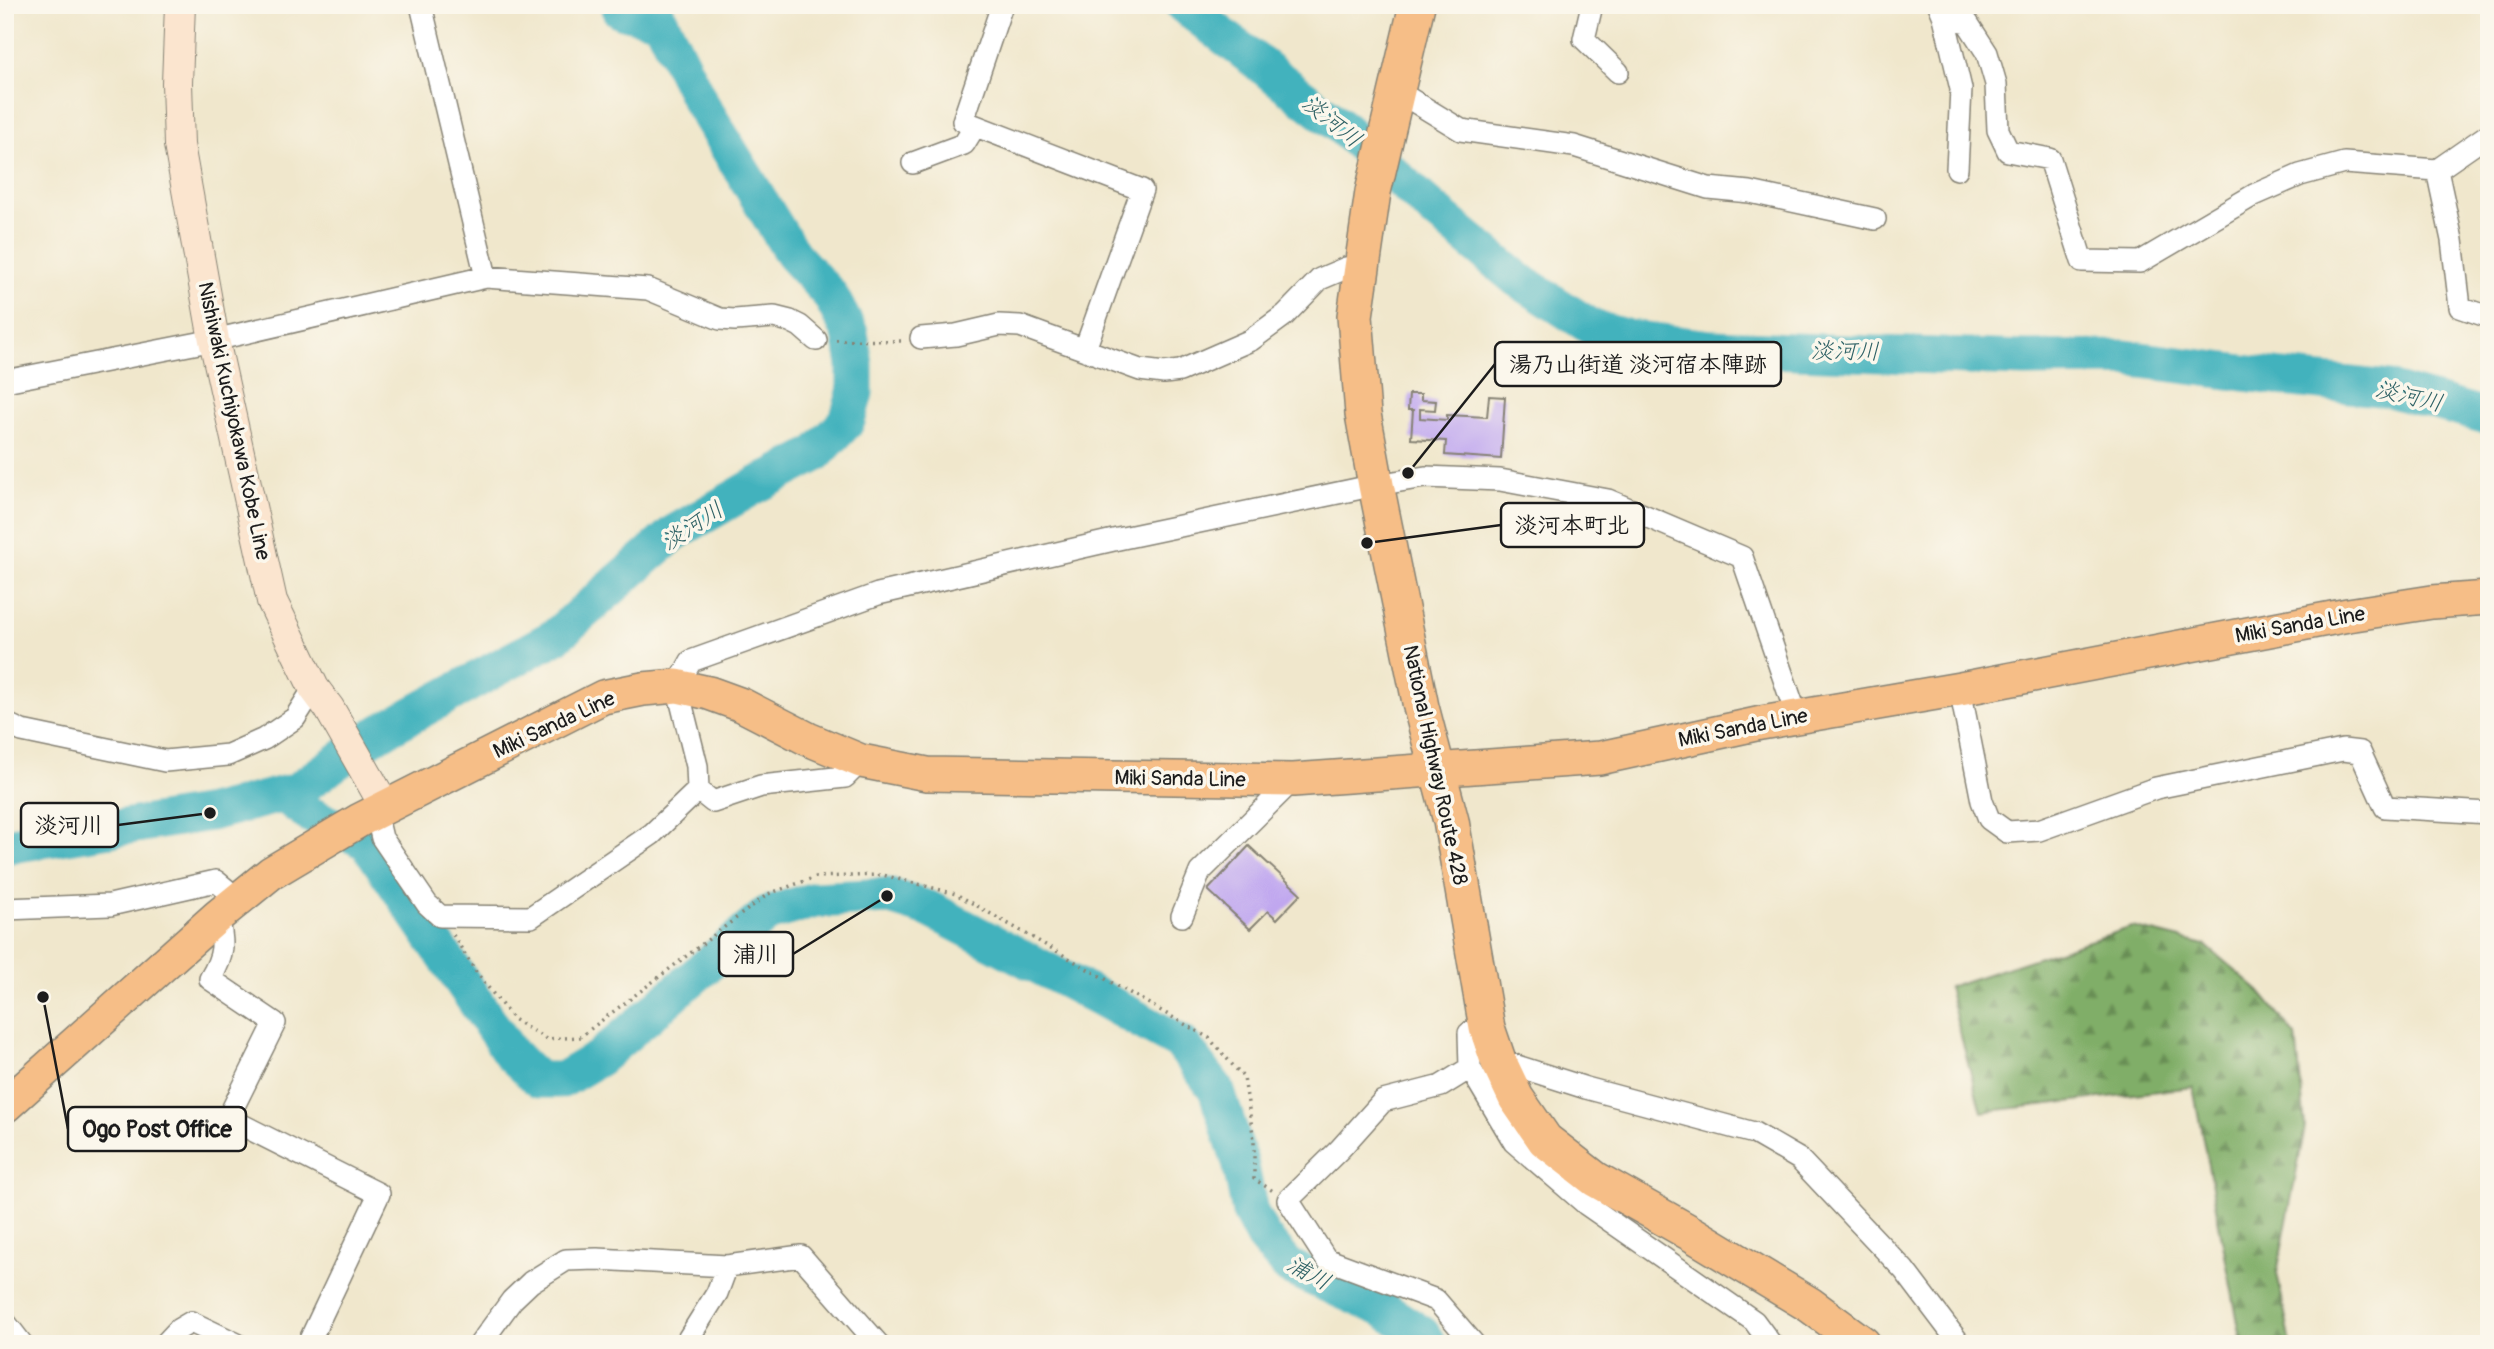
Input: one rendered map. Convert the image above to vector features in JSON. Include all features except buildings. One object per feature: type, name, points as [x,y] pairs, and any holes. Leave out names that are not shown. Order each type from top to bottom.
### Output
[{"type":"highway","name":"National Highway Route 428","points":[[1417,5],[1373,192],[1356,316],[1363,414],[1436,769],[1451,821],[1485,1052],[1545,1140],[1585,1172],[1810,1305],[1863,1344]]},
{"type":"main road","name":"Nishiwaki Kuchiyokawa Kobe Line","points":[[180,5],[177,83],[179,145],[214,340],[272,601],[374,808]]},
{"type":"main road","name":"Miki Sanda Line","points":[[5,1106],[271,873],[374,808],[603,697],[677,686],[709,693],[742,705],[861,761],[927,774],[1293,780],[1600,758],[1797,717],[1960,689],[2348,615],[2432,602],[2489,598]]},
{"type":"street","points":[[421,5],[486,277]]},
{"type":"street","points":[[1002,5],[963,121],[1142,190],[1085,348]]},
{"type":"street","points":[[1592,5],[1584,40],[1618,72]]},
{"type":"street","points":[[1941,11],[1961,89],[1958,169]]},
{"type":"street","points":[[1941,11],[1967,22],[1987,53],[1996,84],[1998,130],[2008,151],[2050,159],[2082,261],[2140,262],[2254,195],[2300,175],[2344,163],[2437,170],[2489,134]]},
{"type":"street","points":[[1396,96],[1461,130],[1574,146],[1708,188],[1750,192],[1875,219]]},
{"type":"street","points":[[913,163],[964,144],[975,126]]},
{"type":"street","points":[[2437,170],[2452,240],[2460,307],[2489,317]]},
{"type":"street","points":[[921,338],[956,335],[999,325],[1020,326],[1140,370],[1164,373],[1180,371],[1251,340],[1285,315],[1320,279],[1346,268],[1362,267]]},
{"type":"street","points":[[5,381],[214,340],[486,277],[648,289],[720,319],[774,317],[790,321],[816,340]]},
{"type":"street","points":[[374,808],[382,838],[428,904],[440,916],[531,917],[652,834],[698,790],[697,766],[677,686],[691,661],[878,594],[1118,539],[1425,477],[1500,480],[1608,499],[1742,557],[1797,717]]},
{"type":"street","points":[[1960,689],[1982,801],[1989,818],[2007,832],[2039,830],[2156,788],[2343,750],[2360,752],[2385,807],[2489,813]]},
{"type":"street","points":[[5,723],[22,731],[165,761],[228,755],[264,738],[322,698]]},
{"type":"street","points":[[698,790],[713,802],[761,786],[845,777],[861,761]]},
{"type":"street","points":[[1182,916],[1200,872],[1293,780]]},
{"type":"street","points":[[5,909],[110,905],[216,881],[229,908],[220,962],[209,979],[275,1023],[228,1118],[379,1194],[308,1344]]},
{"type":"street","points":[[1474,1344],[1436,1300],[1326,1259],[1288,1200],[1340,1149],[1382,1101],[1441,1086],[1485,1052]]},
{"type":"street","points":[[1485,1052],[1514,1142],[1587,1205],[1754,1321],[1771,1344]]},
{"type":"street","points":[[1485,1052],[1586,1088],[1754,1133],[1799,1159],[1904,1270],[1960,1344]]},
{"type":"street","points":[[480,1344],[512,1300],[531,1282],[566,1260],[597,1259],[727,1266],[801,1256],[878,1344]]},
{"type":"street","points":[[685,1344],[717,1293],[727,1266]]},
{"type":"street","points":[[5,1322],[22,1344]]},
{"type":"street","points":[[165,1344],[179,1329],[191,1322],[237,1344]]},
{"type":"path","points":[[816,340],[911,341],[921,338]]},
{"type":"path","points":[[440,916],[477,972],[513,1019],[546,1039],[580,1037],[768,894],[816,877],[883,875],[956,894],[1209,1038],[1244,1078],[1254,1140],[1254,1179],[1288,1200]]},
{"type":"green space","points":[[2132,927],[2205,945],[2259,991],[2296,1036],[2305,1127],[2277,1273],[2291,1344],[2242,1344],[2193,1087],[1981,1112],[1948,987]]},
{"type":"waterway","name":"淡河川","points":[[5,846],[210,813],[296,791],[372,737],[556,636],[674,533],[816,454],[847,421],[855,393],[855,365],[850,333],[830,295],[793,255],[700,102],[660,20],[620,10],[619,5]]},
{"type":"waterway","name":"淡河川","points":[[1183,5],[1339,125],[1430,207],[1517,279],[1593,328],[1629,338],[1712,348],[2025,359],[2125,358],[2389,389],[2489,417]]},
{"type":"waterway","name":"浦川","points":[[289,793],[294,803],[311,815],[367,842],[511,1054],[539,1080],[562,1080],[599,1058],[767,914],[815,900],[887,896],[929,909],[1181,1043],[1216,1089],[1240,1162],[1250,1212],[1263,1237],[1289,1267],[1383,1309],[1422,1334],[1428,1344]]},
{"type":"place","name":"湯乃山街道 淡河宿本陣跡","points":[[1408,473]]},
{"type":"place","name":"淡河本町北","points":[[1367,543]]},
{"type":"place","name":"淡河川","points":[[210,813]]},
{"type":"place","name":"浦川","points":[[887,896]]},
{"type":"place","name":"Ogo Post Office","points":[[43,997]]}]
